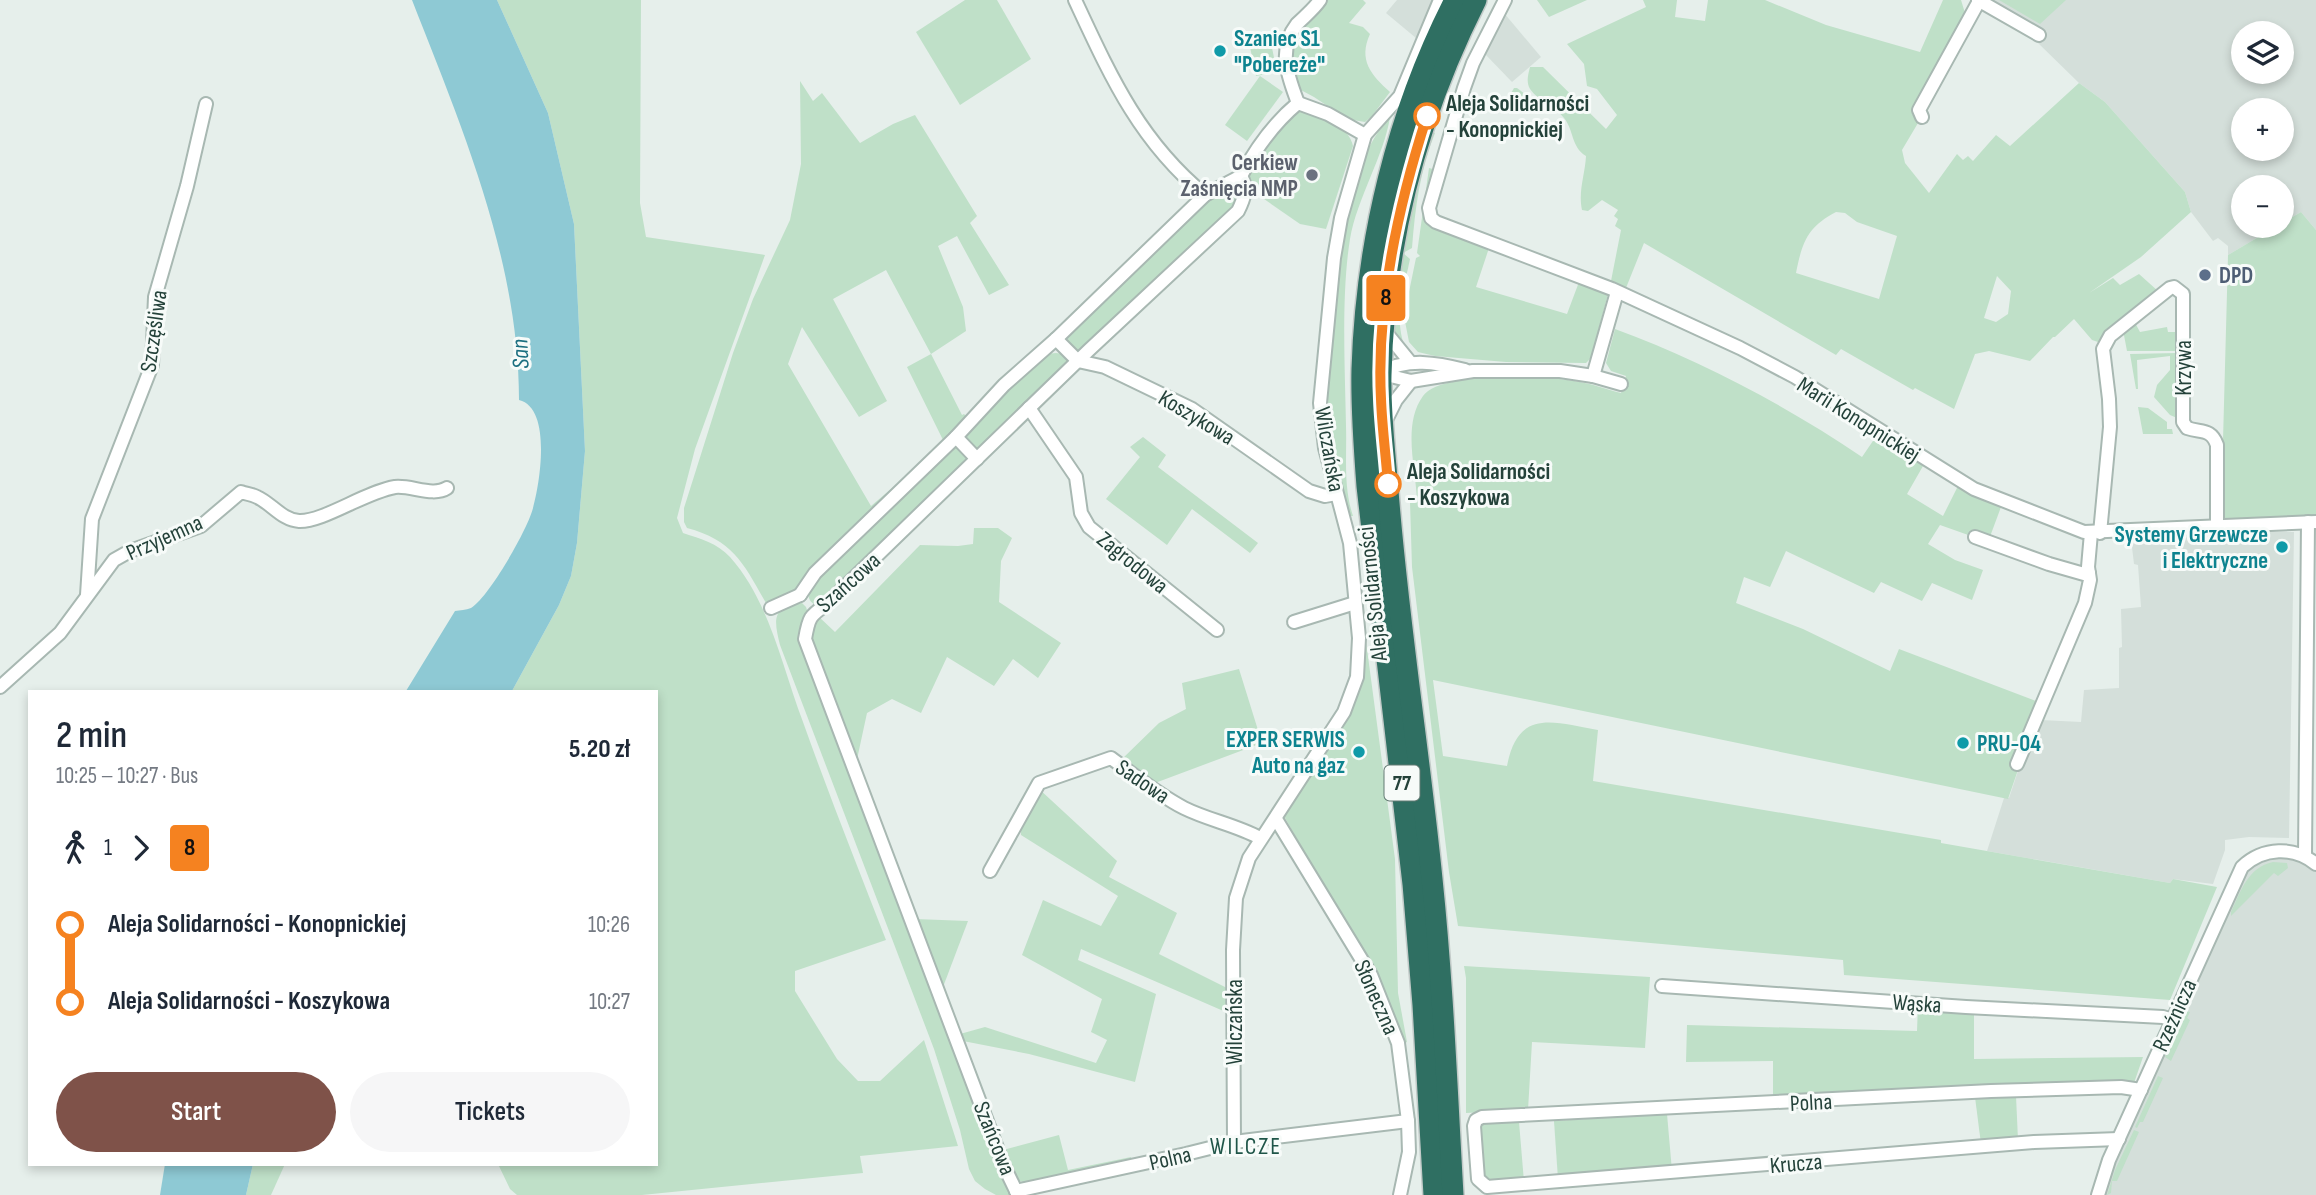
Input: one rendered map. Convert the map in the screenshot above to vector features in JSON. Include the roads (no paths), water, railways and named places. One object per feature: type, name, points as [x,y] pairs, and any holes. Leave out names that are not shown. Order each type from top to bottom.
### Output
[{"type":"highway","name":"Aleja Solidarności","points":[[1453,1195],[1432,877],[1393,557],[1384,424],[1372,372],[1369,298],[1384,195],[1413,100],[1455,0]]},
{"type":"highway","name":"Aleja Solidarności","points":[[1434,1195],[1413,884],[1362,424],[1383,330],[1403,198],[1415,152],[1442,73],[1476,0]]},
{"type":"street","points":[[1075,0],[1105,67],[1126,102],[1174,168],[1205,195]]},
{"type":"street","points":[[1320,0],[1298,24],[1285,52],[1285,67],[1298,103],[1328,114],[1366,135]]},
{"type":"street","name":"WiIczańska","points":[[1234,1142],[1234,919],[1241,879],[1260,838],[1276,819],[1344,712],[1357,677],[1350,543],[1322,430],[1320,384],[1341,218],[1366,135],[1403,90],[1440,0]]},
{"type":"street","name":"Marii Konopnickiej","points":[[1505,0],[1473,63],[1464,88],[1429,208],[1431,218],[1436,222],[1617,292],[1740,348],[1794,377],[1973,489],[2095,533],[2312,522]]},
{"type":"street","points":[[1922,117],[1919,110],[1978,0],[2039,36]]},
{"type":"street","name":"Szańcowa","points":[[800,595],[815,573],[956,437],[1004,386],[1205,195],[1241,176],[1280,117],[1298,103]]},
{"type":"street","name":"Szczęśliwa","points":[[87,596],[92,519],[152,365],[155,297],[187,186],[206,104]]},
{"type":"street","name":"Szańcowa","points":[[1017,1193],[994,1140],[805,639],[808,621],[813,611],[828,603],[1238,211],[1245,191],[1241,176]]},
{"type":"street","name":"Krzywa","points":[[2095,533],[2110,427],[2103,349],[2110,336],[2170,288],[2183,294],[2183,422],[2187,428],[2209,432],[2217,445],[2217,525]]},
{"type":"street","points":[[1593,376],[1617,292]]},
{"type":"street","points":[[1383,330],[1410,362]]},
{"type":"street","name":"Koszykowa","points":[[1056,339],[1079,361],[1105,367],[1192,409],[1309,491],[1325,496],[1336,494]]},
{"type":"street","points":[[1372,372],[1410,362],[1473,371]]},
{"type":"street","points":[[1372,372],[1411,381],[1473,371],[1560,371],[1621,384]]},
{"type":"street","points":[[1384,424],[1396,400],[1411,381]]},
{"type":"street","name":"Zagrodowa","points":[[1030,408],[1076,477],[1081,513],[1089,527],[1217,630]]},
{"type":"street","points":[[956,437],[977,459]]},
{"type":"street","name":"Przyjemna","points":[[0,687],[60,633],[114,560],[130,551],[201,526],[242,492],[257,496],[285,516],[299,521],[396,487],[440,492],[447,488]]},
{"type":"street","points":[[2311,860],[2312,522]]},
{"type":"street","points":[[2017,764],[2082,612],[2089,591],[2095,533]]},
{"type":"street","points":[[1975,537],[2049,564],[2089,573]]},
{"type":"street","points":[[771,608],[800,595],[813,611]]},
{"type":"street","points":[[1294,622],[1355,603]]},
{"type":"street","name":"Sadowa","points":[[990,871],[1039,783],[1111,758],[1163,796],[1186,809],[1243,829],[1260,838]]},
{"type":"street","name":"Słoneczna","points":[[1276,819],[1371,975],[1398,1043],[1408,1121],[1409,1152],[1400,1195]]},
{"type":"street","name":"Rzeźnicza","points":[[2098,1195],[2109,1160],[2236,876],[2247,862],[2270,852],[2296,852],[2311,860]]},
{"type":"street","name":"Wąska","points":[[1662,986],[1966,1007],[2163,1017],[2172,1020]]},
{"type":"street","name":"Polna","points":[[1478,1179],[1474,1126],[1476,1120],[1482,1117],[1991,1091],[2121,1087],[2141,1090]]},
{"type":"street","name":"Polna","points":[[1017,1193],[1234,1142],[1408,1121]]},
{"type":"street","name":"Krucza","points":[[1478,1179],[1487,1187],[2034,1142],[2119,1139]]},
{"type":"water","name":"San","points":[[412,0],[497,0],[548,113],[574,224],[585,451],[577,543],[571,576],[559,605],[513,690],[407,690],[455,611],[471,608],[479,601],[516,546],[533,508],[540,465],[540,431],[536,417],[529,406],[519,400],[509,296],[498,246],[468,146]]},
{"type":"water","points":[[165,1166],[253,1166],[246,1195],[160,1195]]},
{"type":"place","name":"Szaniec S1 \"Pobereże\"","points":[[1220,51]]},
{"type":"place","name":"Aleja Solidarności - Konopnickiej","points":[[1427,116]]},
{"type":"place","name":"Cerkiew Zaśnięcia NMP","points":[[1312,175]]},
{"type":"place","name":"DPD","points":[[2205,275]]},
{"type":"place","name":"Aleja Solidarności - Koszykowa","points":[[1388,484]]},
{"type":"place","name":"Systemy Grzewcze i Elektryczne","points":[[2282,547]]},
{"type":"place","name":"PRU-04","points":[[1963,743]]},
{"type":"place","name":"EXPER SERWIS Auto na gaz","points":[[1359,752]]},
{"type":"district","name":"WILCZE","points":[[1246,1146]]}]
